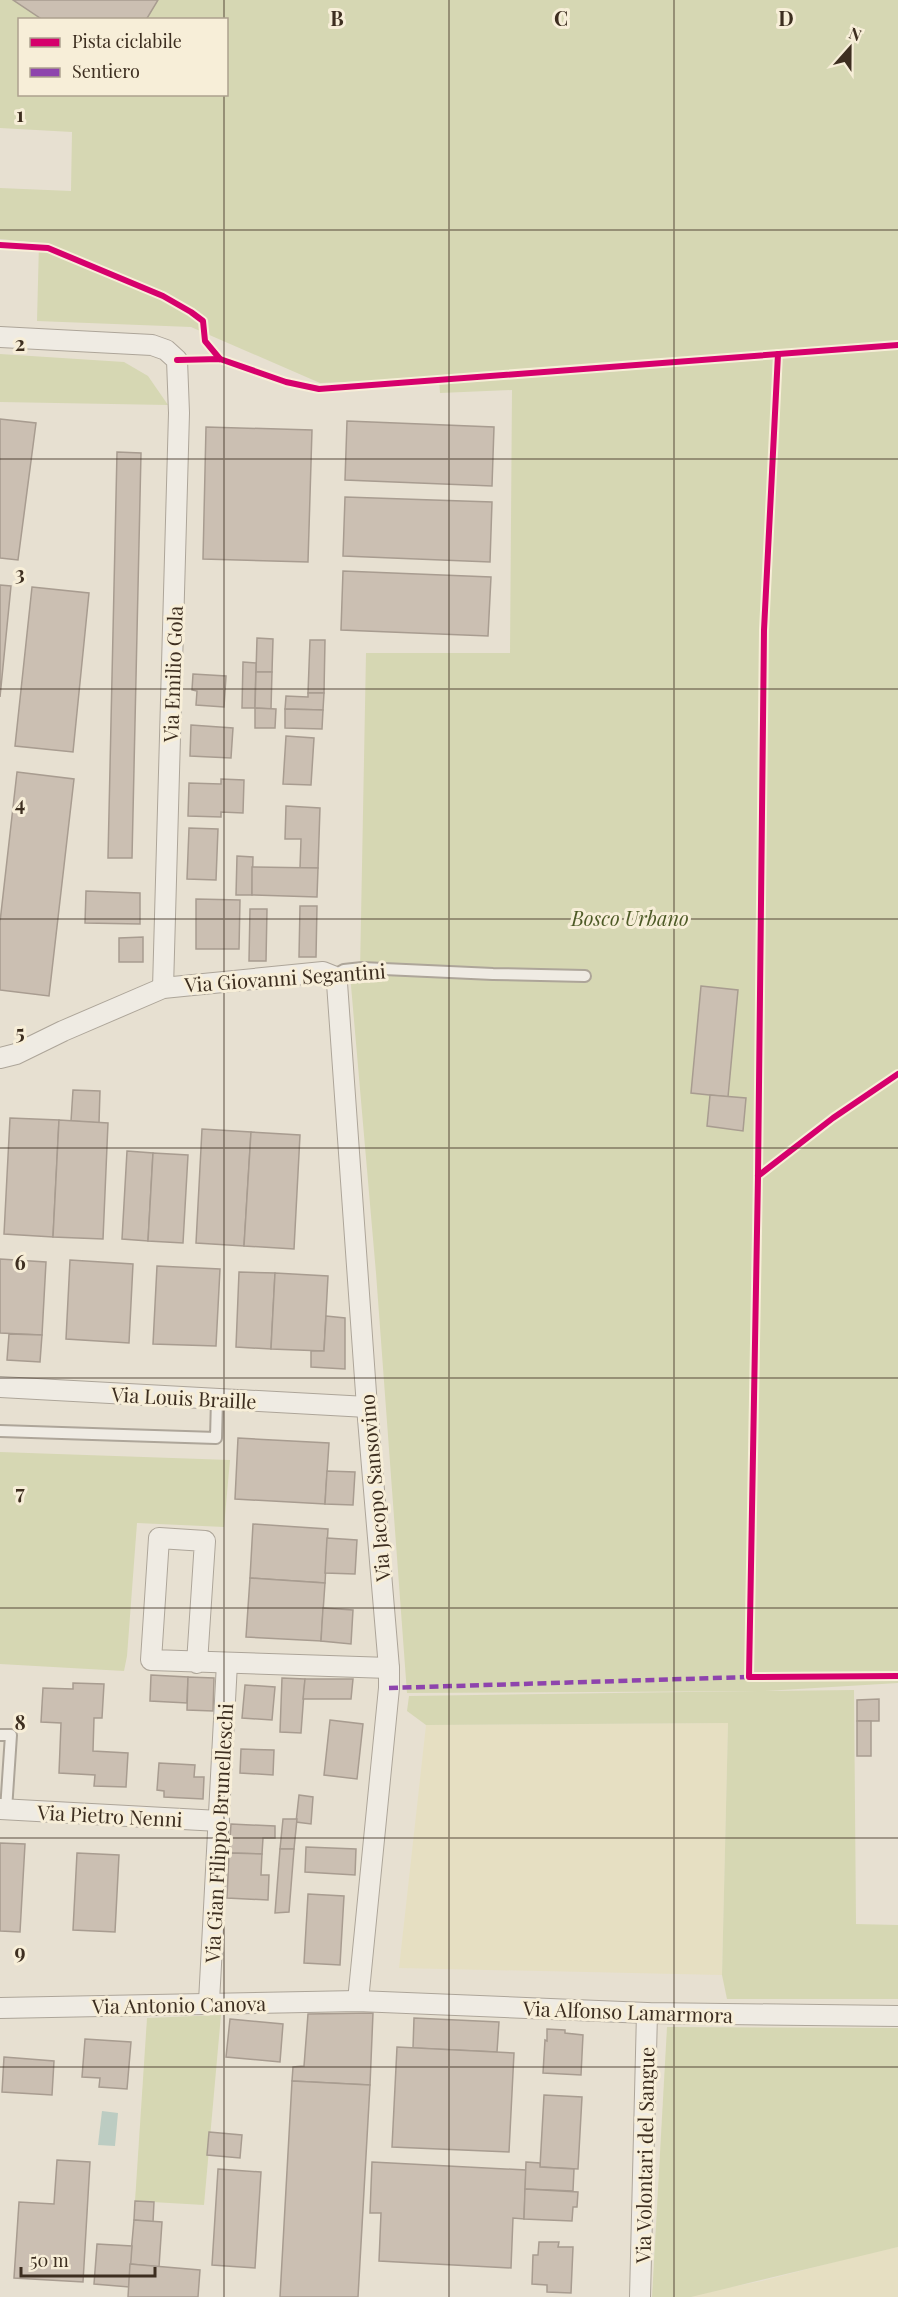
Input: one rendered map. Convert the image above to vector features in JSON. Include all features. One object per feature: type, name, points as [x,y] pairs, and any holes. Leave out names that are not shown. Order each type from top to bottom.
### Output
[{"type":"street","name":"Via Emilio Gola","points":[[0,336],[152,345],[166,350],[177,360],[179,413],[163,988]]},
{"type":"street","name":"Via Giovanni Segantini","points":[[0,1058],[16,1054],[163,988],[323,972],[333,976]]},
{"type":"street","name":"Via Jacopo Sansovino","points":[[333,976],[337,983],[367,1407],[389,1668],[388,1700],[358,2001]]},
{"type":"street","name":"Via Louis Braille","points":[[0,1387],[367,1407]]},
{"type":"street","points":[[197,1664],[205,1541],[159,1538],[151,1660],[197,1664],[389,1668]]},
{"type":"street","name":"Via Gian Filippo Brunelleschi","points":[[209,2002],[227,1664]]},
{"type":"street","name":"Via Pietro Nenni","points":[[3,1810],[219,1821]]},
{"type":"street","name":"Via Antonio Canova","points":[[0,2008],[209,2002],[358,2001]]},
{"type":"street","name":"Via Alfonso Lamarmora","points":[[358,2001],[647,2013],[898,2016]]},
{"type":"street","name":"Via Volontari del Sangue","points":[[640,2297],[647,2013]]},
{"type":"lane","name":"Via Giovanni Segantini","points":[[333,976],[344,970],[362,968],[494,975],[585,976]]},
{"type":"lane","points":[[0,1431],[216,1438],[217,1399]]},
{"type":"lane","points":[[0,1735],[11,1735],[3,1810]]},
{"type":"shaded area","points":[[728,1723],[722,1975],[399,1968],[426,1725]]},
{"type":"shaded area","points":[[102,2111],[118,2113],[115,2146],[98,2145]]},
{"type":"shaded area","points":[[898,2247],[898,2297],[691,2297],[691,2295],[762,2281]]},
{"type":"green space","name":"Bosco Urbano","points":[[0,0],[898,0],[898,1683],[765,1691],[854,1690],[856,1924],[898,1925],[898,1999],[727,1999],[722,1975],[728,1723],[426,1725],[407,1711],[409,1696],[758,1691],[407,1693],[376,1273],[350,974],[360,972],[366,653],[510,653],[512,390],[440,393],[439,378],[320,383],[191,327],[37,321],[39,243],[0,239],[0,188],[71,191],[72,132],[0,128]]},
{"type":"green space","points":[[0,354],[124,362],[148,376],[168,405],[0,402]]},
{"type":"green space","points":[[0,1452],[230,1460],[224,1527],[137,1523],[124,1671],[0,1664]]},
{"type":"green space","points":[[221,2015],[204,2205],[135,2201],[147,2018]]},
{"type":"green space","points":[[667,2027],[898,2028],[898,2247],[691,2297],[652,2297]]},
{"type":"building","points":[[13,0],[158,0],[147,18],[40,18]]},
{"type":"building","points":[[0,419],[36,423],[18,560],[0,558]]},
{"type":"building","points":[[347,421],[494,427],[492,486],[345,480]]},
{"type":"building","points":[[206,427],[312,430],[308,562],[203,559]]},
{"type":"building","points":[[117,452],[141,453],[132,858],[108,858]]},
{"type":"building","points":[[345,497],[492,502],[490,562],[343,556]]},
{"type":"building","points":[[343,571],[491,577],[488,636],[341,630]]},
{"type":"building","points":[[0,585],[11,586],[0,697]]},
{"type":"building","points":[[32,587],[89,593],[73,752],[15,746]]},
{"type":"building","points":[[257,638],[273,639],[272,672],[256,672]]},
{"type":"building","points":[[310,640],[325,640],[324,693],[308,693]]},
{"type":"building","points":[[243,662],[256,663],[255,708],[242,708]]},
{"type":"building","points":[[256,672],[272,672],[271,709],[255,708]]},
{"type":"building","points":[[193,674],[226,676],[224,707],[196,705],[197,691],[192,690]]},
{"type":"building","points":[[308,693],[324,693],[323,710],[285,709],[286,696],[308,697]]},
{"type":"building","points":[[255,708],[276,709],[275,728],[255,728]]},
{"type":"building","points":[[285,709],[323,710],[322,729],[285,728]]},
{"type":"building","points":[[191,725],[233,728],[231,758],[190,756]]},
{"type":"building","points":[[286,736],[314,738],[311,785],[283,784]]},
{"type":"building","points":[[17,772],[74,779],[49,996],[0,990],[0,922]]},
{"type":"building","points":[[221,779],[244,780],[243,813],[221,812],[221,817],[188,816],[189,783],[221,784]]},
{"type":"building","points":[[286,806],[320,808],[318,868],[300,868],[301,839],[285,839]]},
{"type":"building","points":[[189,828],[218,829],[216,880],[187,879]]},
{"type":"building","points":[[237,856],[253,857],[252,895],[236,895]]},
{"type":"building","points":[[252,867],[318,868],[317,897],[252,895]]},
{"type":"building","points":[[86,891],[140,893],[140,924],[85,923]]},
{"type":"building","points":[[196,899],[240,900],[239,949],[196,949]]},
{"type":"building","points":[[300,906],[317,906],[316,957],[299,957]]},
{"type":"building","points":[[250,909],[267,909],[266,961],[249,961]]},
{"type":"building","points":[[143,937],[143,962],[119,962],[119,938]]},
{"type":"building","points":[[701,986],[738,990],[728,1097],[691,1093]]},
{"type":"building","points":[[73,1090],[100,1091],[99,1123],[71,1121]]},
{"type":"building","points":[[710,1095],[746,1098],[743,1131],[707,1126]]},
{"type":"building","points":[[10,1118],[59,1120],[53,1237],[4,1234]]},
{"type":"building","points":[[59,1120],[108,1123],[103,1239],[53,1237]]},
{"type":"building","points":[[202,1129],[251,1132],[244,1246],[196,1243]]},
{"type":"building","points":[[251,1132],[300,1135],[294,1249],[244,1246]]},
{"type":"building","points":[[127,1151],[153,1153],[148,1241],[122,1239]]},
{"type":"building","points":[[153,1153],[188,1155],[183,1243],[148,1241]]},
{"type":"building","points":[[0,1259],[46,1262],[42,1335],[0,1333]]},
{"type":"building","points":[[70,1260],[133,1264],[129,1343],[66,1339]]},
{"type":"building","points":[[157,1266],[220,1269],[216,1346],[153,1344]]},
{"type":"building","points":[[239,1272],[275,1273],[271,1349],[236,1347]]},
{"type":"building","points":[[275,1273],[328,1276],[324,1351],[271,1349]]},
{"type":"building","points":[[326,1316],[345,1318],[345,1369],[311,1367],[311,1351],[324,1351]]},
{"type":"building","points":[[9,1334],[42,1335],[40,1362],[7,1360]]},
{"type":"building","points":[[238,1438],[329,1443],[325,1504],[235,1499]]},
{"type":"building","points":[[327,1471],[355,1472],[353,1505],[325,1504]]},
{"type":"building","points":[[253,1524],[328,1529],[325,1583],[250,1578]]},
{"type":"building","points":[[327,1538],[357,1540],[355,1574],[325,1573]]},
{"type":"building","points":[[250,1578],[325,1583],[321,1641],[246,1637]]},
{"type":"building","points":[[323,1608],[353,1610],[351,1644],[321,1641]]},
{"type":"building","points":[[151,1675],[188,1677],[187,1703],[150,1701]]},
{"type":"building","points":[[188,1677],[214,1678],[213,1711],[187,1710]]},
{"type":"building","points":[[282,1678],[305,1679],[301,1733],[280,1732]]},
{"type":"building","points":[[305,1679],[353,1679],[351,1699],[303,1699]]},
{"type":"building","points":[[73,1683],[104,1684],[102,1718],[94,1718],[93,1751],[128,1753],[126,1787],[94,1786],[95,1775],[59,1773],[61,1723],[41,1722],[43,1688],[73,1689]]},
{"type":"building","points":[[245,1685],[275,1687],[272,1720],[242,1718]]},
{"type":"building","points":[[879,1699],[879,1721],[857,1721],[857,1700]]},
{"type":"building","points":[[330,1720],[363,1724],[357,1779],[324,1775]]},
{"type":"building","points":[[857,1721],[871,1721],[871,1756],[857,1756]]},
{"type":"building","points":[[241,1749],[274,1750],[273,1775],[240,1773]]},
{"type":"building","points":[[159,1763],[195,1765],[194,1777],[204,1777],[203,1799],[164,1797],[164,1791],[157,1790]]},
{"type":"building","points":[[299,1795],[313,1797],[311,1824],[296,1822]]},
{"type":"building","points":[[283,1819],[297,1819],[294,1849],[280,1849]]},
{"type":"building","points":[[231,1824],[275,1826],[275,1838],[263,1838],[262,1854],[229,1853]]},
{"type":"building","points":[[0,1843],[25,1844],[20,1932],[0,1931]]},
{"type":"building","points":[[306,1847],[356,1849],[355,1875],[305,1872]]},
{"type":"building","points":[[280,1849],[294,1849],[289,1912],[275,1913]]},
{"type":"building","points":[[77,1853],[119,1855],[115,1932],[73,1930]]},
{"type":"building","points":[[229,1853],[262,1854],[261,1875],[269,1875],[268,1900],[227,1898]]},
{"type":"building","points":[[308,1894],[344,1896],[340,1965],[304,1963]]},
{"type":"building","points":[[373,2013],[370,2085],[292,2081],[293,2067],[304,2066],[308,2014]]},
{"type":"building","points":[[414,2018],[499,2022],[497,2052],[413,2048]]},
{"type":"building","points":[[230,2019],[283,2024],[280,2062],[226,2057]]},
{"type":"building","points":[[547,2029],[565,2030],[565,2033],[583,2035],[581,2075],[543,2073]]},
{"type":"building","points":[[85,2039],[131,2042],[127,2089],[99,2087],[100,2078],[82,2077]]},
{"type":"building","points":[[397,2047],[514,2053],[509,2152],[392,2147]]},
{"type":"building","points":[[4,2057],[54,2061],[52,2095],[2,2092]]},
{"type":"building","points":[[292,2081],[370,2085],[358,2297],[280,2297]]},
{"type":"building","points":[[544,2095],[582,2097],[578,2169],[540,2167]]},
{"type":"building","points":[[209,2132],[242,2135],[240,2158],[207,2155]]},
{"type":"building","points":[[57,2160],[90,2162],[83,2282],[14,2278],[19,2202],[54,2204]]},
{"type":"building","points":[[372,2162],[526,2170],[524,2219],[513,2218],[511,2268],[379,2261],[381,2213],[370,2213]]},
{"type":"building","points":[[526,2162],[540,2163],[540,2167],[574,2169],[573,2191],[525,2189]]},
{"type":"building","points":[[218,2169],[261,2172],[255,2268],[212,2265]]},
{"type":"building","points":[[525,2189],[578,2192],[577,2207],[573,2207],[572,2221],[524,2219]]},
{"type":"building","points":[[135,2201],[154,2202],[153,2222],[134,2220]]},
{"type":"building","points":[[134,2220],[162,2222],[159,2267],[130,2264]]},
{"type":"building","points":[[539,2242],[559,2242],[558,2247],[573,2247],[571,2293],[547,2292],[547,2285],[532,2284],[533,2255],[538,2255]]},
{"type":"building","points":[[97,2244],[132,2246],[129,2287],[94,2284]]},
{"type":"building","points":[[130,2264],[200,2270],[198,2297],[128,2297]]},
{"type":"marked path","points":[[389,1688],[749,1677]]},
{"type":"cycle path","points":[[0,245],[48,248],[163,296],[203,321],[205,341],[220,359]]},
{"type":"cycle path","points":[[177,360],[220,359],[286,382],[319,389],[898,345]]},
{"type":"cycle path","points":[[778,354],[764,630],[758,1176],[749,1677],[898,1676]]},
{"type":"cycle path","points":[[758,1176],[833,1118],[898,1074]]}]
